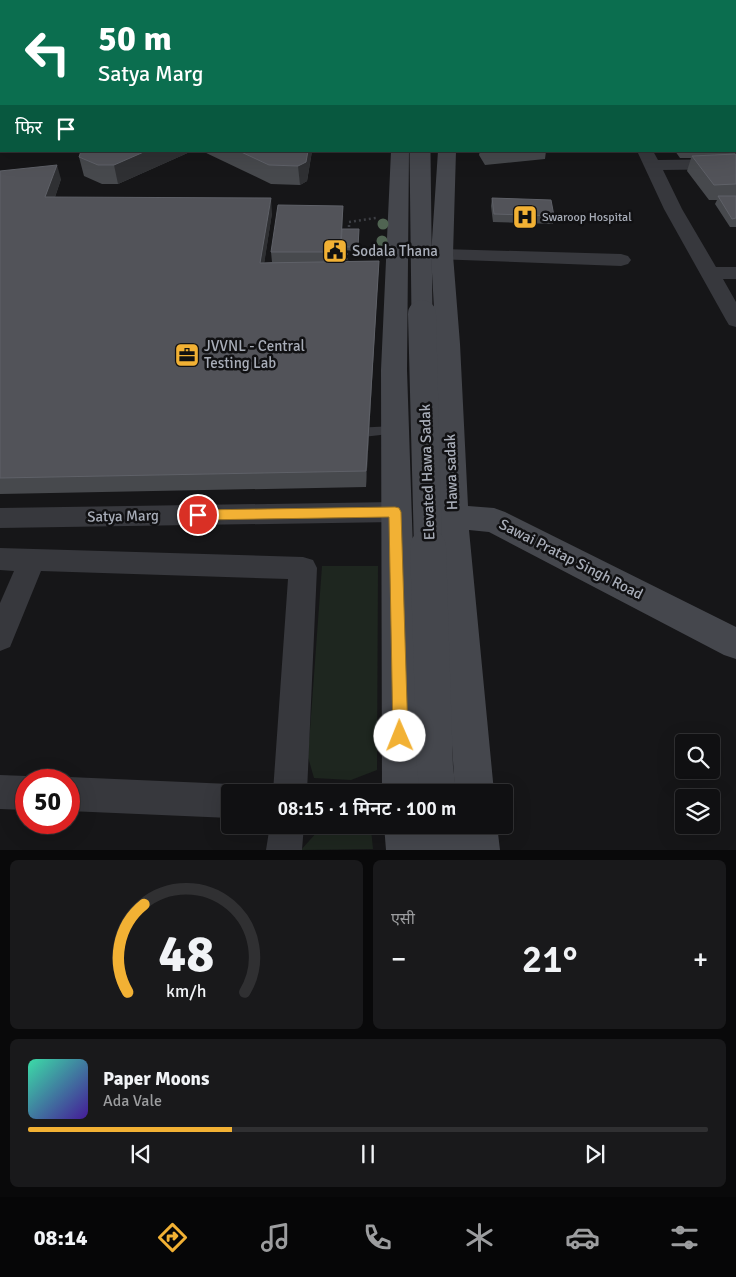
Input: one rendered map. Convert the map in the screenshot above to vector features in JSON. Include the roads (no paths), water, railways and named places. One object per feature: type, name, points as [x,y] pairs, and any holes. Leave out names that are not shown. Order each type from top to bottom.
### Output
[{"type":"main road","points":[[400,152],[394,430],[402,784]]},
{"type":"main road","name":"Elevated Hawa Sadak","points":[[420,152],[420,263],[437,784]]},
{"type":"main road","name":"Hawa sadak","points":[[447,152],[442,255],[448,344],[453,517],[473,784]]},
{"type":"main road","name":"Sawai Pratap Singh Road","points":[[395,512],[494,520],[736,644]]},
{"type":"main road","points":[[405,834],[406,850]]},
{"type":"main road","points":[[442,834],[444,850]]},
{"type":"main road","points":[[478,834],[480,850]]},
{"type":"street","points":[[648,158],[736,164]]},
{"type":"street","points":[[648,158],[709,274],[736,320]]},
{"type":"street","points":[[442,255],[621,260]]},
{"type":"street","points":[[709,274],[736,273]]},
{"type":"street","name":"Satya Marg","points":[[0,518],[395,512]]},
{"type":"street","points":[[0,559],[303,568],[290,784]]},
{"type":"street","points":[[0,638],[32,560]]},
{"type":"street","points":[[0,792],[15,793]]},
{"type":"street","points":[[80,794],[221,801]]},
{"type":"street","points":[[284,850],[286,834]]},
{"type":"lane","points":[[342,434],[394,430]]},
{"type":"place","name":"Swaroop Hospital","points":[[525,217]]},
{"type":"place","name":"Sodala Thana","points":[[335,251]]},
{"type":"place","name":"JVVNL - Central Testing Lab","points":[[187,355]]}]
